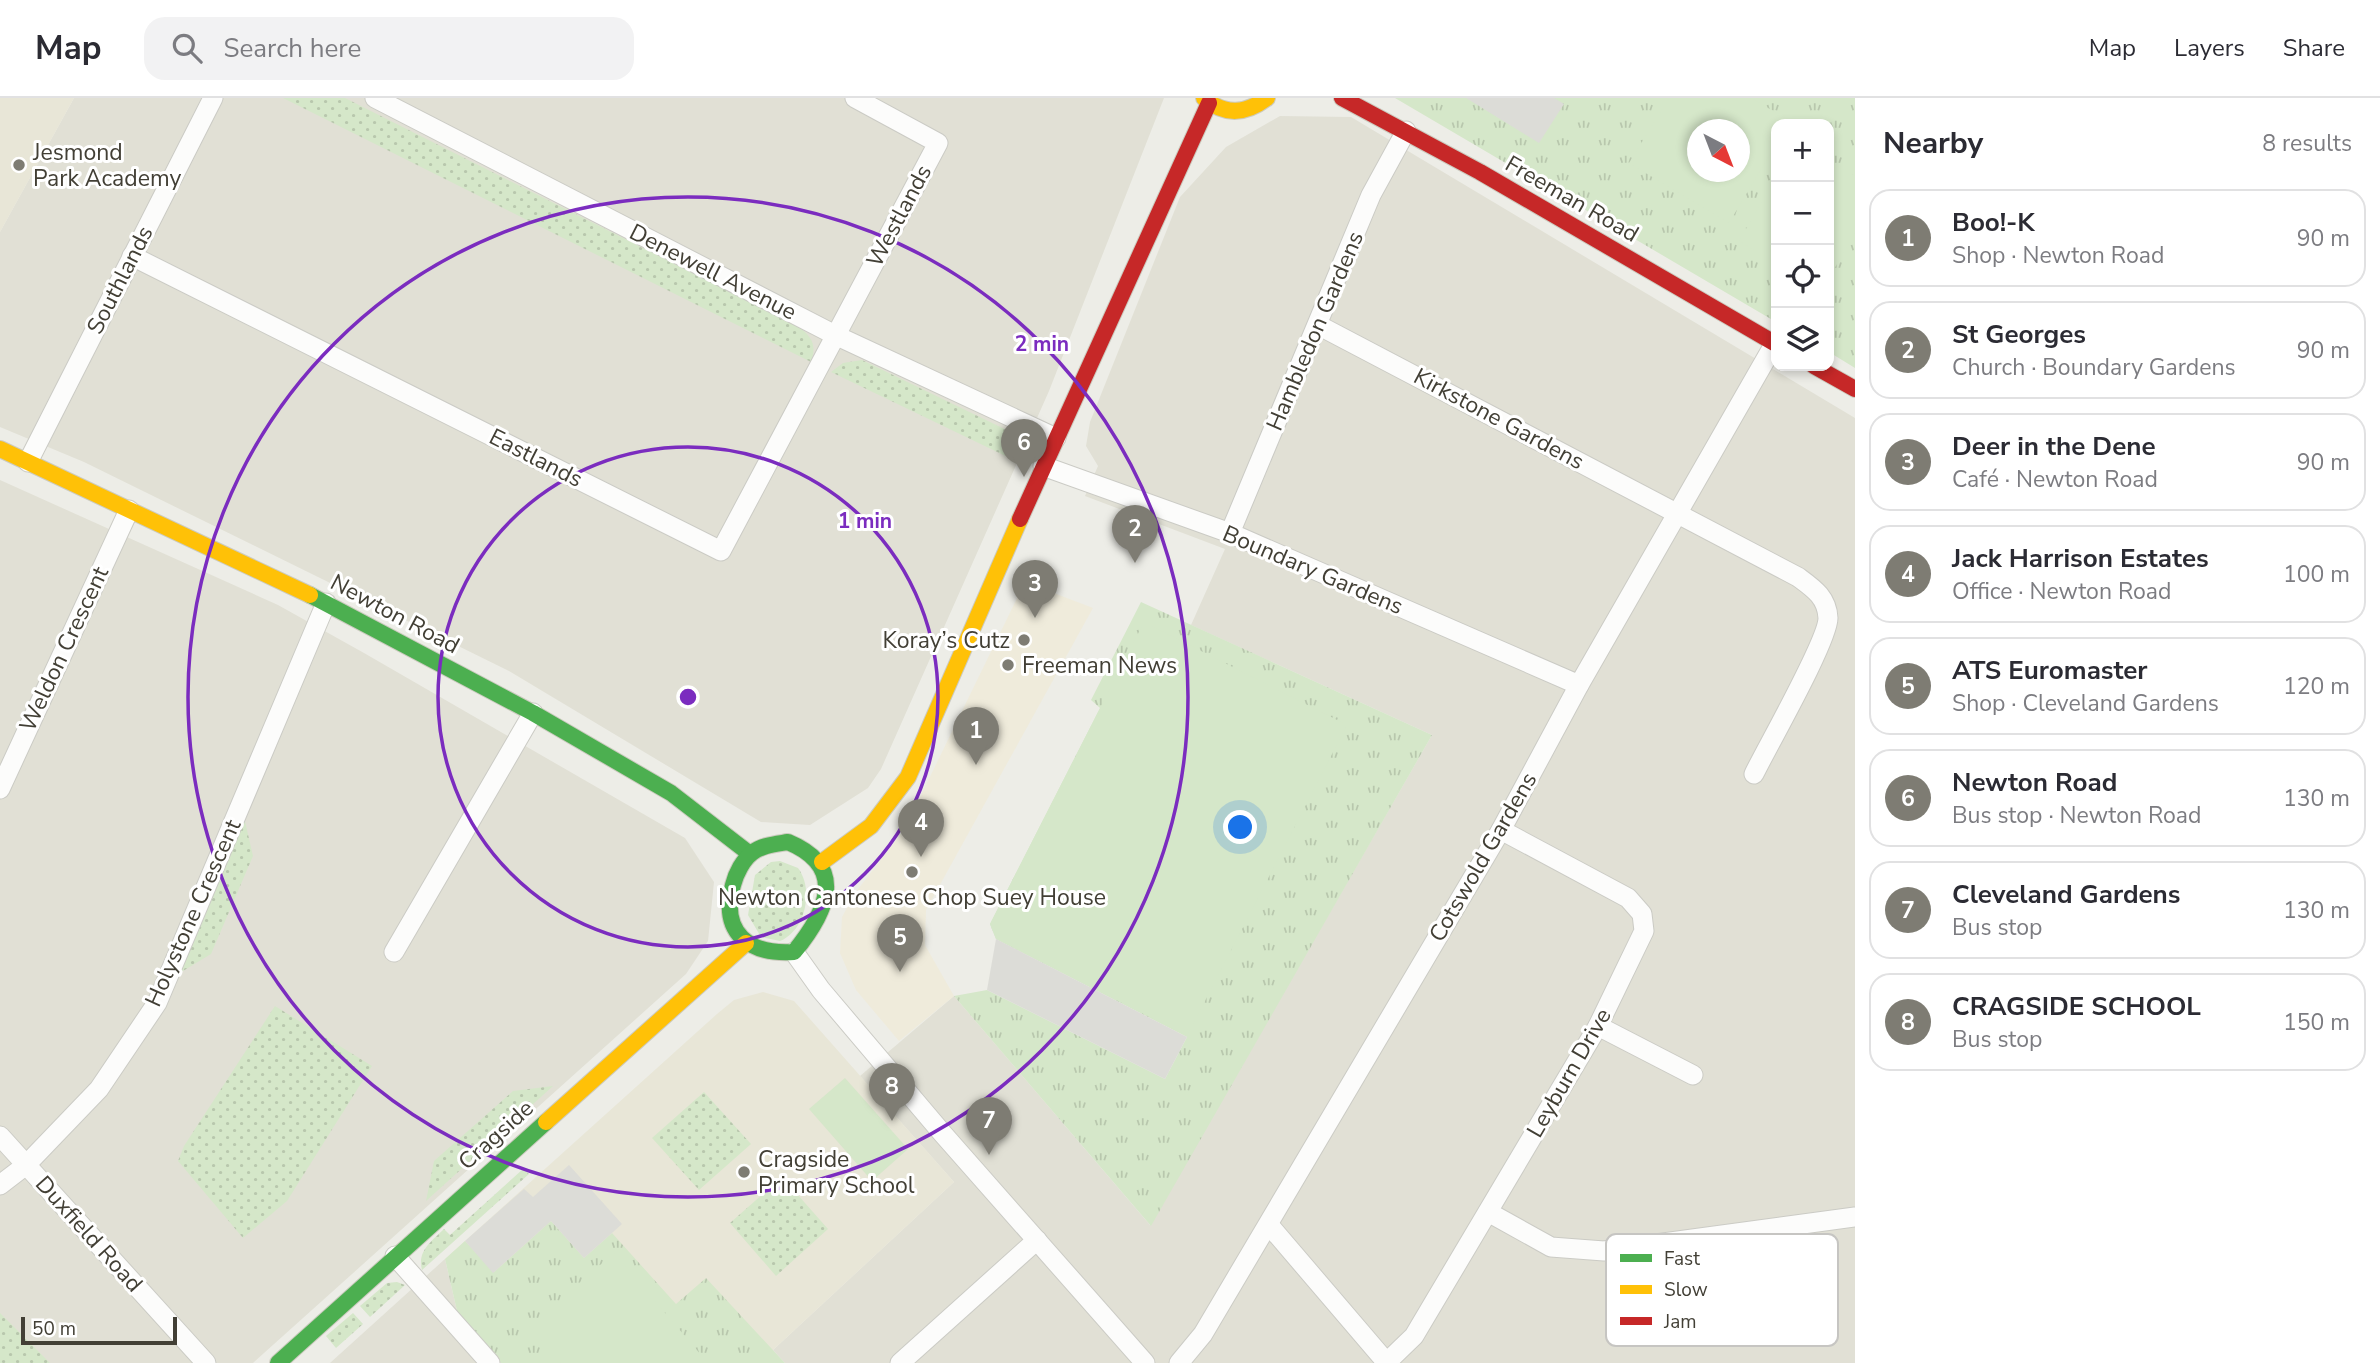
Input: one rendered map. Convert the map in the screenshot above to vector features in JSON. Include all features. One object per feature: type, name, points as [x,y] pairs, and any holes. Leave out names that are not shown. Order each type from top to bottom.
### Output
[{"type":"street","name":"Southlands","points":[[28,462],[213,98]]},
{"type":"street","name":"Denewell Avenue","points":[[375,98],[835,335],[1056,438]]},
{"type":"street","name":"Westlands","points":[[835,335],[938,143],[855,98]]},
{"type":"street","points":[[822,862],[855,844],[883,814],[908,776],[1043,466],[1207,101],[1233,112],[1246,111],[1268,98]]},
{"type":"street","name":"Freeman Road","points":[[1342,98],[1406,131],[1771,341]]},
{"type":"street","name":"Hambledon Gardens","points":[[1230,533],[1371,195],[1406,131]]},
{"type":"street","name":"Eastlands","points":[[132,256],[721,551],[835,335]]},
{"type":"street","name":"Kirkstone Gardens","points":[[1318,325],[1680,513],[1798,577],[1822,596],[1828,620],[1820,645],[1754,774]]},
{"type":"street","name":"Cotswold Gardens","points":[[1179,1363],[1203,1334],[1269,1225],[1501,830],[1579,685],[1771,353]]},
{"type":"street","points":[[1823,371],[1855,389]]},
{"type":"street","name":"Newton Road","points":[[0,449],[326,603],[533,713],[671,793],[750,854]]},
{"type":"street","name":"Boundary Gardens","points":[[1043,466],[1230,533],[1579,685]]},
{"type":"street","name":"Weldon Crescent","points":[[0,789],[129,510]]},
{"type":"street","name":"Holystone Crescent","points":[[0,1185],[26,1165],[99,1088],[157,1003],[326,603]]},
{"type":"street","points":[[394,952],[533,713]]},
{"type":"street","name":"Leyburn Drive","points":[[1387,1363],[1414,1336],[1488,1212],[1598,1027],[1639,947],[1644,931],[1642,914],[1628,898],[1501,830]]},
{"type":"street","points":[[788,842],[802,845],[822,862],[828,879],[825,897],[813,929],[794,952],[775,956],[759,953],[746,943],[732,926],[728,910],[731,888],[750,854],[768,845],[788,842]]},
{"type":"street","name":"Cragside","points":[[278,1363],[746,943]]},
{"type":"street","points":[[794,952],[821,990],[1145,1363]]},
{"type":"street","points":[[1598,1027],[1693,1075]]},
{"type":"street","name":"Duxfield Road","points":[[0,1136],[206,1363]]},
{"type":"street","points":[[1488,1212],[1551,1247],[1606,1251]]},
{"type":"street","points":[[1730,1234],[1855,1217]]},
{"type":"street","points":[[1269,1225],[1387,1363]]},
{"type":"street","points":[[900,1363],[1038,1240]]},
{"type":"street","points":[[395,1256],[490,1363]]},
{"type":"shaded area","name":"Jesmond Park Academy","points":[[0,98],[74,98],[0,232]]},
{"type":"shaded area","points":[[74,98],[1164,98],[1049,391],[881,769],[868,788],[810,825],[761,822],[509,671],[84,462],[0,427],[0,232]]},
{"type":"shaded area","points":[[1466,98],[1554,98],[1564,104],[1539,143]]},
{"type":"shaded area","points":[[1280,116],[1351,117],[1771,368],[1771,371],[1776,371],[1855,418],[1855,1363],[785,1363],[773,1350],[954,1182],[860,1076],[954,996],[1150,1225],[1432,735],[1191,625],[1225,549],[1085,496],[1098,466],[1086,446],[1090,422],[1180,197],[1226,147]]},
{"type":"shaded area","points":[[0,480],[278,605],[364,653],[685,838],[714,882],[708,941],[686,974],[253,1363],[0,1363]]},
{"type":"shaded area","points":[[1025,582],[1093,608],[926,910],[925,945],[954,996],[899,1041],[856,990],[840,953],[842,917],[855,893],[904,830]]},
{"type":"shaded area","points":[[996,939],[1187,1037],[1165,1079],[987,990]]},
{"type":"shaded area","name":"Cragside Primary School","points":[[763,992],[794,1001],[954,1182],[773,1350],[501,1363],[445,1259],[717,1014],[734,1000]]},
{"type":"shaded area","points":[[569,1165],[622,1224],[584,1258],[551,1221],[493,1273],[465,1241],[524,1189],[533,1197]]},
{"type":"shaded area","points":[[445,1259],[458,1315],[501,1363],[330,1363]]},
{"type":"green space","points":[[283,98],[345,98],[798,326],[812,342],[811,362]]},
{"type":"green space","points":[[1395,98],[1855,98],[1855,368],[1834,355],[1834,119],[1771,119],[1771,319]]},
{"type":"green space","points":[[1669,98],[1751,98],[1787,119],[1771,119],[1771,152],[1729,223],[1629,163]]},
{"type":"green space","points":[[1834,163],[1855,176],[1855,233],[1834,269]]},
{"type":"green space","points":[[1771,186],[1771,260],[1739,241]]},
{"type":"green space","points":[[862,360],[1019,436],[1023,449],[1018,462],[831,372],[843,363]]},
{"type":"green space","points":[[1141,602],[1432,735],[1151,1226],[954,996],[987,990],[1165,1079],[1187,1037],[996,939],[990,924],[1100,708],[1091,700]]},
{"type":"green space","points":[[1144,622],[1347,725],[1187,1036],[996,939],[990,924]]},
{"type":"green space","points":[[244,817],[253,856],[211,954],[178,974]]},
{"type":"green space","points":[[780,861],[798,868],[806,887],[806,897],[805,908],[796,928],[780,941],[761,937],[748,915],[755,875],[771,862]]},
{"type":"green space","points":[[275,1006],[372,1066],[287,1201],[243,1238],[178,1161],[184,1146]]},
{"type":"green space","points":[[845,1078],[908,1149],[872,1181],[809,1109]]},
{"type":"green space","points":[[553,1086],[426,1201],[434,1161],[513,1091]]},
{"type":"green space","points":[[704,1092],[751,1144],[699,1190],[652,1138]]},
{"type":"green space","points":[[523,1169],[529,1174],[422,1270],[421,1257],[434,1238],[444,1229],[450,1235]]},
{"type":"green space","points":[[782,1177],[828,1229],[776,1276],[730,1223]]},
{"type":"green space","points":[[551,1221],[584,1258],[612,1233],[676,1304],[706,1278],[785,1363],[501,1363],[458,1315],[445,1259],[465,1241],[494,1272]]},
{"type":"green space","points":[[614,1253],[708,1363],[561,1363],[529,1326]]},
{"type":"green space","points":[[387,1283],[405,1285],[370,1317],[360,1306]]},
{"type":"green space","points":[[0,1313],[50,1363],[0,1363]]},
{"type":"green space","points":[[353,1313],[363,1324],[336,1348],[326,1336]]},
{"type":"traffic: fast","points":[[310,595],[533,713],[671,793],[750,854]]},
{"type":"traffic: fast","points":[[788,842],[807,852],[819,864],[825,877],[826,891],[815,921],[794,952],[764,950],[751,945],[735,928],[730,902],[733,885],[743,863],[756,850],[788,842]]},
{"type":"traffic: fast","points":[[278,1363],[546,1122]]},
{"type":"traffic: slow","points":[[1204,98],[1220,108],[1236,111],[1251,107],[1267,98]]},
{"type":"traffic: slow","points":[[0,449],[310,595]]},
{"type":"traffic: slow","points":[[822,862],[871,826],[908,777],[1020,519]]},
{"type":"traffic: slow","points":[[546,1122],[746,943]]},
{"type":"traffic: jam","points":[[1342,98],[1480,172],[1771,341]]},
{"type":"traffic: jam","points":[[1020,519],[1209,103]]},
{"type":"traffic: jam","points":[[1823,371],[1855,389]]},
{"type":"place","name":"Jesmond Park Academy","points":[[19,165]]},
{"type":"place","name":"Newton Road","points":[[1024,477]]},
{"type":"place","name":"St Georges","points":[[1135,563]]},
{"type":"place","name":"Deer in the Dene","points":[[1035,618]]},
{"type":"place","name":"Koray’s Cutz","points":[[1024,640]]},
{"type":"place","name":"Freeman News","points":[[1008,665]]},
{"type":"place","name":"Boo!-K","points":[[976,765]]},
{"type":"place","name":"Jack Harrison Estates","points":[[921,857]]},
{"type":"place","name":"Newton Cantonese Chop Suey House","points":[[912,872]]},
{"type":"place","name":"ATS Euromaster","points":[[900,972]]},
{"type":"place","name":"CRAGSIDE SCHOOL","points":[[892,1121]]},
{"type":"place","name":"Cleveland Gardens","points":[[989,1155]]},
{"type":"place","name":"Cragside Primary School","points":[[744,1172]]}]
